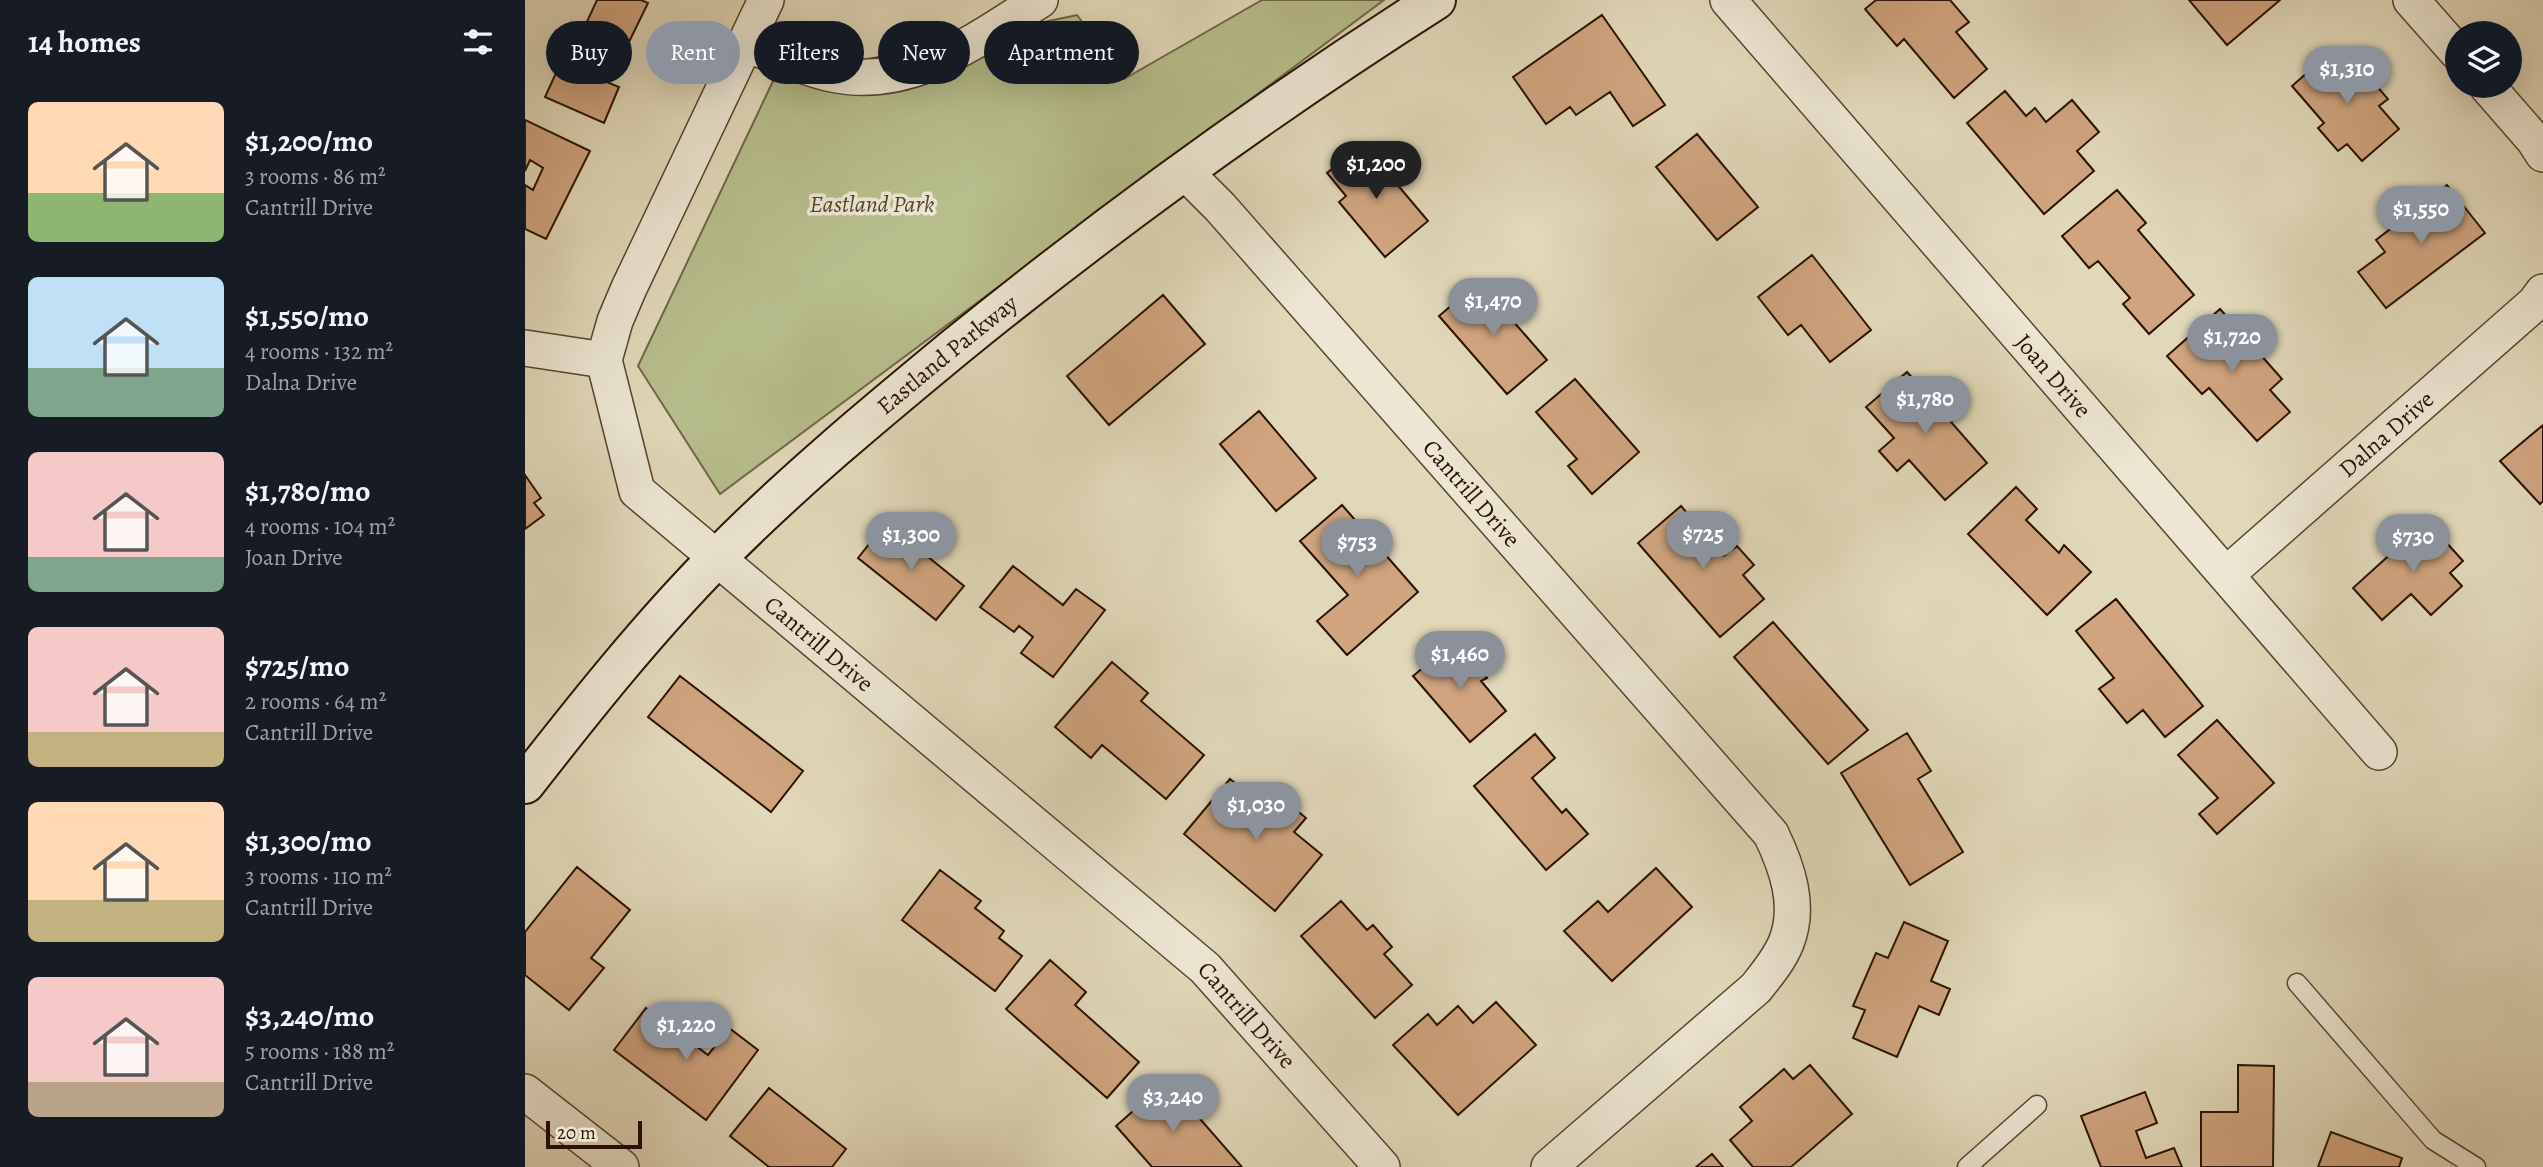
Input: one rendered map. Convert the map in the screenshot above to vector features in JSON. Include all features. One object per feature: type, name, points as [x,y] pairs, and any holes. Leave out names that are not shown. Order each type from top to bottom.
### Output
[{"type":"street","name":"Cantrill Drive","points":[[766,0],[629,288],[615,321],[604,360],[637,491],[1205,968],[1382,1167]]},
{"type":"street","points":[[745,44],[832,74],[867,78],[895,75],[921,69],[954,53],[1040,0]]},
{"type":"street","name":"Eastland Parkway","points":[[525,784],[612,674],[716,559],[783,494],[865,421],[1056,265],[1350,54],[1436,0]]},
{"type":"street","name":"Joan Drive","points":[[1728,0],[2379,752]]},
{"type":"street","points":[[2411,0],[2445,38]]},
{"type":"street","points":[[2497,98],[2543,154]]},
{"type":"street","name":"Cantrill Drive","points":[[1184,171],[1220,207],[1771,834],[1785,864],[1791,887],[1792,913],[1787,941],[1776,963],[1756,988],[1549,1167]]},
{"type":"street","name":"Dalna Drive","points":[[2227,574],[2535,303],[2543,292]]},
{"type":"street","points":[[525,348],[604,360]]},
{"type":"street","points":[[525,1092],[621,1167]]},
{"type":"lane","points":[[2297,983],[2433,1140],[2476,1167]]},
{"type":"lane","points":[[1967,1167],[2036,1105]]},
{"type":"green space","name":"Eastland Park","points":[[1262,0],[1384,0],[720,494],[638,366],[772,84],[864,84],[864,60],[878,57],[878,84],[970,84],[970,38],[984,35],[984,84],[1139,84],[1139,70]]},
{"type":"green space","name":"Eastland Park","points":[[1077,15],[1081,21],[1049,21]]},
{"type":"building","points":[[597,0],[641,0],[648,3],[632,36],[632,21],[587,21]]},
{"type":"building","points":[[1876,0],[1950,0],[1969,22],[1956,32],[1987,69],[1954,98],[1904,39],[1897,46],[1865,9]]},
{"type":"building","points":[[2189,0],[2280,0],[2227,45]]},
{"type":"building","points":[[1602,15],[1665,105],[1633,126],[1610,92],[1576,115],[1570,107],[1546,124],[1513,77]]},
{"type":"building","points":[[2332,51],[2354,77],[2362,69],[2388,99],[2379,106],[2399,129],[2362,161],[2347,144],[2338,151],[2318,128],[2324,123],[2292,86]]},
{"type":"building","points":[[551,84],[612,84],[619,87],[604,123],[545,97]]},
{"type":"building","points":[[2005,91],[2026,116],[2035,108],[2046,122],[2072,100],[2099,132],[2077,151],[2094,171],[2044,214],[1967,123]]},
{"type":"building","points":[[525,120],[590,151],[546,239],[525,229],[525,185],[533,190],[543,168],[530,160],[525,171]]},
{"type":"building","points":[[1697,134],[1758,207],[1717,240],[1656,167]]},
{"type":"building","points":[[1363,144],[1428,221],[1385,257],[1339,202],[1346,196],[1327,173]]},
{"type":"building","points":[[2447,185],[2485,233],[2386,308],[2358,272],[2385,252],[2376,240]]},
{"type":"building","points":[[2117,190],[2146,223],[2138,230],[2194,295],[2149,334],[2123,304],[2130,298],[2098,261],[2089,268],[2062,236]]},
{"type":"building","points":[[1812,255],[1871,330],[1830,362],[1801,325],[1788,335],[1758,297]]},
{"type":"building","points":[[1479,282],[1547,360],[1507,394],[1439,316]]},
{"type":"building","points":[[1163,295],[1205,344],[1109,425],[1067,376]]},
{"type":"building","points":[[2220,309],[2282,379],[2270,390],[2290,412],[2257,441],[2209,388],[2202,394],[2167,356]]},
{"type":"building","points":[[1907,372],[1925,392],[1928,385],[1956,417],[1951,422],[1987,463],[1945,500],[1909,460],[1897,471],[1879,451],[1894,438],[1866,407]]},
{"type":"building","points":[[1575,379],[1639,452],[1592,494],[1568,466],[1577,459],[1536,412]]},
{"type":"building","points":[[1259,411],[1316,478],[1276,511],[1220,444]]},
{"type":"building","points":[[2543,425],[2543,501],[2540,504],[2500,461]]},
{"type":"building","points":[[525,475],[541,498],[534,503],[544,515],[525,529]]},
{"type":"building","points":[[2016,487],[2037,509],[2026,520],[2059,553],[2064,545],[2091,572],[2047,615],[1968,534]]},
{"type":"building","points":[[1342,505],[1418,592],[1347,655],[1317,621],[1348,595],[1300,541]]},
{"type":"building","points":[[1681,506],[1724,556],[1737,546],[1754,565],[1743,575],[1764,599],[1720,637],[1638,543]]},
{"type":"building","points":[[2427,521],[2463,561],[2450,573],[2462,586],[2431,615],[2411,594],[2382,620],[2353,588]]},
{"type":"building","points":[[886,523],[964,586],[936,620],[858,558]]},
{"type":"building","points":[[1013,566],[1063,605],[1076,589],[1105,610],[1053,677],[1021,653],[1033,637],[1019,626],[1014,632],[980,607]]},
{"type":"building","points":[[2116,599],[2203,706],[2165,737],[2143,710],[2127,723],[2099,689],[2114,678],[2076,631]]},
{"type":"building","points":[[1773,622],[1868,730],[1828,764],[1734,657]]},
{"type":"building","points":[[1455,641],[1487,678],[1481,681],[1506,711],[1470,742],[1413,676]]},
{"type":"building","points":[[1112,662],[1148,693],[1141,701],[1204,755],[1166,799],[1102,745],[1091,758],[1055,727]]},
{"type":"building","points":[[680,676],[803,771],[771,812],[648,717]]},
{"type":"building","points":[[2217,720],[2274,783],[2217,834],[2199,814],[2218,798],[2178,755]]},
{"type":"building","points":[[1907,733],[1931,771],[1918,779],[1963,852],[1910,885],[1841,773]]},
{"type":"building","points":[[1535,734],[1555,758],[1532,778],[1562,813],[1566,809],[1588,834],[1546,870],[1474,786]]},
{"type":"building","points":[[1230,779],[1258,801],[1270,788],[1306,818],[1294,832],[1322,855],[1275,911],[1184,834]]},
{"type":"building","points":[[577,867],[630,910],[591,958],[604,968],[569,1010],[525,975],[525,932]]},
{"type":"building","points":[[1656,868],[1692,907],[1612,981],[1564,931],[1598,901],[1608,912]]},
{"type":"building","points":[[940,870],[981,901],[975,908],[1004,931],[999,938],[1022,956],[995,991],[902,920]]},
{"type":"building","points":[[1341,901],[1367,930],[1373,925],[1392,947],[1384,954],[1412,985],[1375,1018],[1301,936]]},
{"type":"building","points":[[1904,922],[1948,941],[1931,981],[1950,989],[1939,1015],[1919,1006],[1897,1057],[1853,1038],[1865,1010],[1853,1006],[1876,953],[1888,958]]},
{"type":"building","points":[[1050,960],[1086,992],[1075,1005],[1139,1062],[1107,1098],[1006,1009]]},
{"type":"building","points":[[1496,1002],[1536,1045],[1458,1115],[1393,1045],[1428,1014],[1437,1025],[1458,1006],[1473,1023]]},
{"type":"building","points":[[646,1008],[708,1055],[729,1028],[758,1050],[706,1120],[614,1050]]},
{"type":"building","points":[[1810,1065],[1852,1114],[1791,1167],[1753,1167],[1730,1140],[1752,1121],[1740,1107],[1784,1069],[1793,1079]]},
{"type":"building","points":[[2238,1065],[2274,1066],[2273,1167],[2201,1167],[2201,1112],[2238,1112]]},
{"type":"building","points":[[1167,1081],[1242,1167],[1152,1167],[1116,1126]]},
{"type":"building","points":[[769,1088],[846,1149],[832,1167],[769,1167],[730,1136]]},
{"type":"building","points":[[2145,1092],[2157,1123],[2136,1131],[2146,1158],[2174,1148],[2182,1167],[2101,1167],[2081,1116]]},
{"type":"building","points":[[2331,1132],[2402,1158],[2399,1167],[2318,1167]]},
{"type":"building","points":[[1712,1154],[1723,1167],[1696,1167]]}]
